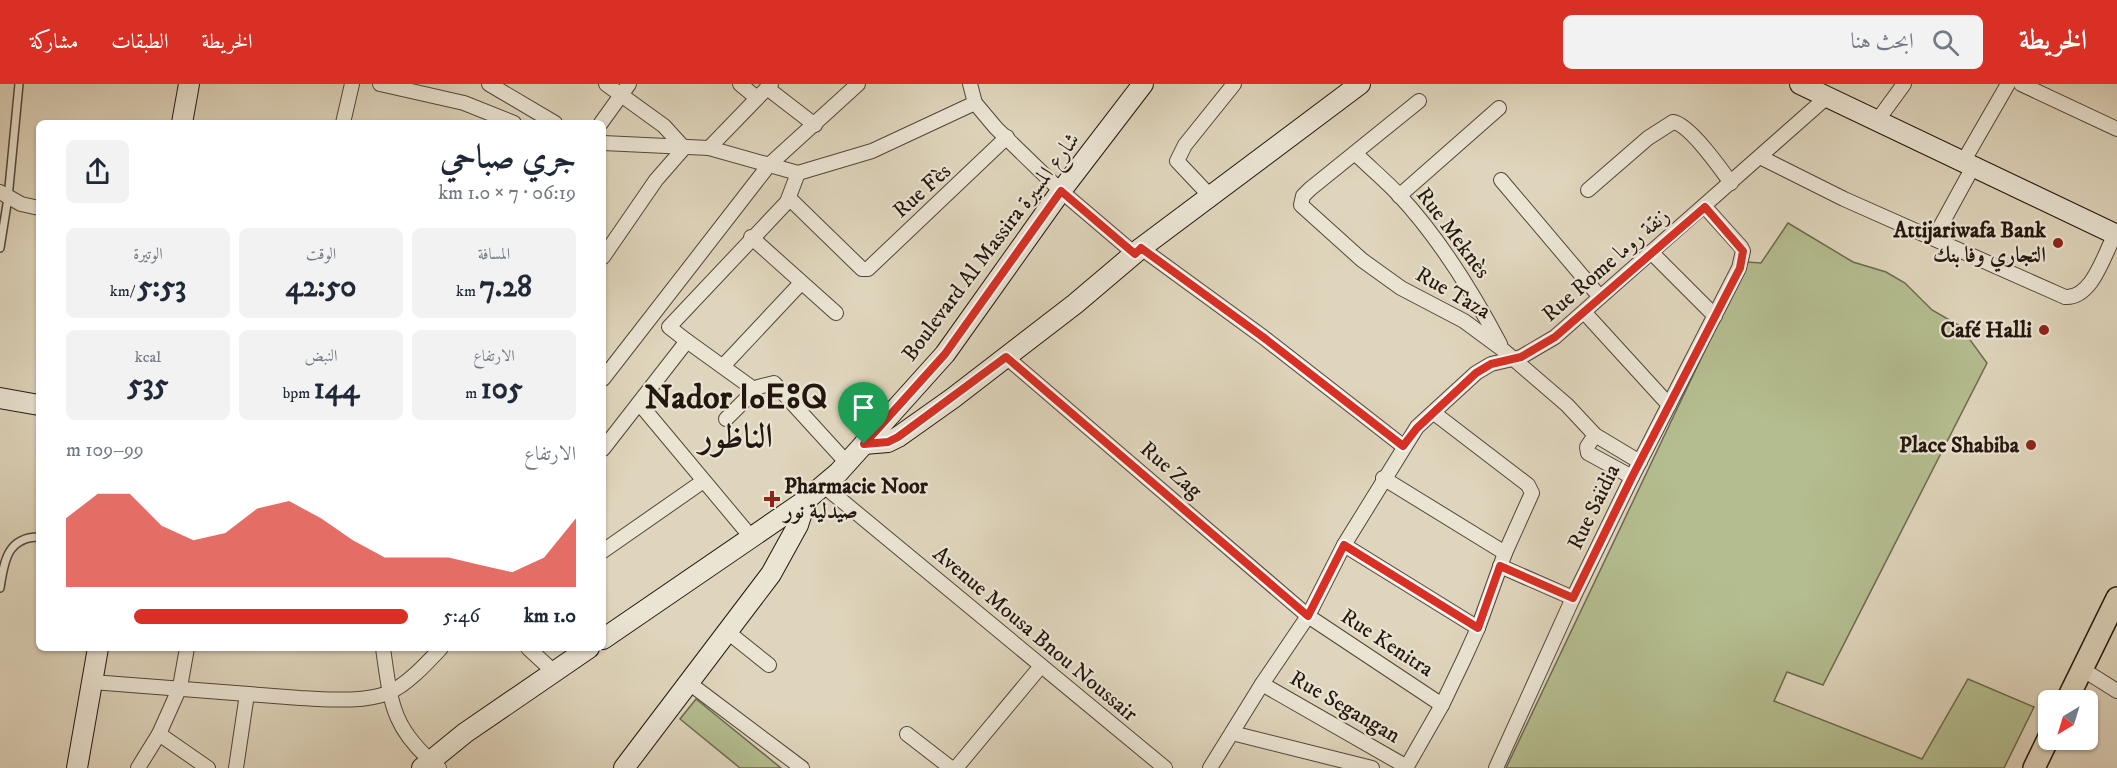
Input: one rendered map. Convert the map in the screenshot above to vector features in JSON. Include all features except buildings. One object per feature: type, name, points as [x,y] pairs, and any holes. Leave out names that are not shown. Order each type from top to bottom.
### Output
[{"type":"main road","points":[[183,120],[189,84]]},
{"type":"main road","name":"Boulevard Al Massira شارع المسيرة","points":[[606,637],[806,500],[847,463],[945,354],[1061,191],[1143,84]]},
{"type":"main road","points":[[864,444],[888,442],[898,437],[1006,357],[1138,251],[1360,84]]},
{"type":"main road","points":[[1800,84],[2116,235]]},
{"type":"main road","points":[[0,398],[36,404]]},
{"type":"main road","points":[[624,768],[729,633],[785,552],[806,500]]},
{"type":"main road","points":[[2072,690],[2117,598]]},
{"type":"main road","points":[[77,768],[97,651]]},
{"type":"main road","points":[[430,765],[465,732],[585,651]]},
{"type":"main road","points":[[2034,768],[2043,750]]},
{"type":"street","points":[[344,120],[352,84]]},
{"type":"street","points":[[380,84],[464,103],[506,120]]},
{"type":"street","points":[[489,84],[550,120]]},
{"type":"street","points":[[606,84],[625,90],[684,147]]},
{"type":"street","points":[[740,84],[765,90],[815,124]]},
{"type":"street","points":[[606,375],[769,165],[858,84]]},
{"type":"street","points":[[970,84],[975,103],[1061,191],[1138,251],[1263,337],[1403,446]]},
{"type":"street","points":[[1211,197],[1177,161],[1185,145],[1234,84]]},
{"type":"street","points":[[1877,121],[1903,84]]},
{"type":"street","points":[[1934,238],[2008,84]]},
{"type":"street","points":[[2021,84],[2117,129]]},
{"type":"street","points":[[603,120],[625,90]]},
{"type":"street","points":[[709,148],[765,90]]},
{"type":"street","name":"Rue Rome زنقة روما","points":[[1210,768],[1262,684],[1308,616],[1344,545],[1383,478],[1417,428],[1476,373],[1507,354],[1543,346],[1585,313],[1600,297],[1705,207],[1827,97]]},
{"type":"street","points":[[1355,153],[1419,101]]},
{"type":"street","points":[[606,143],[709,148],[798,173],[872,151],[975,103]]},
{"type":"street","points":[[1400,196],[1499,108]]},
{"type":"street","points":[[1588,190],[1648,138],[1671,123],[1678,122],[1703,147],[1731,183]]},
{"type":"street","name":"Rue Fès","points":[[789,198],[862,269],[872,268],[1007,137]]},
{"type":"street","points":[[606,252],[657,180],[684,147]]},
{"type":"street","name":"Rue Taza","points":[[1355,153],[1310,189],[1300,200],[1301,205],[1347,248],[1401,288],[1464,321],[1567,405],[1595,435],[1640,462]]},
{"type":"street","name":"Rue Meknès","points":[[1355,153],[1400,196],[1474,295],[1507,354]]},
{"type":"street","points":[[1760,157],[1844,199],[2056,295],[2071,298],[2084,291],[2116,235]]},
{"type":"street","points":[[669,327],[789,198],[798,173]]},
{"type":"street","points":[[1501,180],[1600,297]]},
{"type":"street","points":[[4,195],[36,207]]},
{"type":"street","name":"Rue Saïdia","points":[[1496,768],[1573,598],[1632,477],[1740,268],[1743,251],[1705,207]]},
{"type":"street","points":[[751,237],[836,313]]},
{"type":"street","points":[[1652,252],[1715,316]]},
{"type":"street","points":[[724,365],[801,283]]},
{"type":"street","points":[[653,312],[687,341],[724,365],[755,390]]},
{"type":"street","points":[[1585,313],[1669,405]]},
{"type":"street","points":[[606,445],[687,341]]},
{"type":"street","name":"Rue Zag","points":[[1006,357],[1308,616]]},
{"type":"street","points":[[726,419],[755,390],[769,382],[780,388],[847,463]]},
{"type":"street","points":[[639,403],[702,482],[751,537]]},
{"type":"street","points":[[1406,767],[1443,705],[1478,628],[1502,560],[1532,493],[1523,481],[1434,413]]},
{"type":"street","points":[[1595,435],[1587,447],[1588,453],[1632,477]]},
{"type":"street","points":[[1383,478],[1502,560],[1573,598]]},
{"type":"street","points":[[606,548],[702,482]]},
{"type":"street","name":"Avenue Mousa Bnou Noussair","points":[[824,486],[1165,768]]},
{"type":"street","points":[[1344,545],[1478,628]]},
{"type":"street","name":"Rue Kenitra","points":[[1308,616],[1443,705]]},
{"type":"street","points":[[729,633],[769,665]]},
{"type":"street","points":[[138,768],[159,734],[180,687],[186,651]]},
{"type":"street","points":[[383,651],[389,693],[398,723],[430,765]]},
{"type":"street","points":[[92,682],[335,699],[389,693],[438,651]]},
{"type":"street","points":[[531,651],[554,672]]},
{"type":"street","points":[[907,734],[954,768],[1041,666]]},
{"type":"street","points":[[2082,669],[2117,691]]},
{"type":"street","points":[[689,684],[802,768]]},
{"type":"street","name":"Rue Segangan","points":[[1262,684],[1406,767]]},
{"type":"street","points":[[236,768],[247,694]]},
{"type":"street","points":[[1232,733],[1372,768]]},
{"type":"street","points":[[159,734],[208,768]]},
{"type":"lane","points":[[0,248],[4,195],[19,84]]},
{"type":"lane","points":[[0,588],[5,556],[11,548],[29,537],[36,537]]},
{"type":"green space","points":[[1788,223],[1853,262],[1886,272],[1905,283],[1932,310],[1960,326],[1987,363],[1823,685],[1787,672],[1774,701],[1922,759],[1968,679],[2034,707],[2004,768],[1506,768],[1747,262],[1761,263]]},
{"type":"green space","points":[[696,699],[781,768],[740,768],[680,719]]},
{"type":"place","name":"Attijariwafa Bank التجاري وفا بنك","points":[[2058,243]]},
{"type":"place","name":"Café Halli","points":[[2044,330]]},
{"type":"place","name":"Place Shabiba","points":[[2031,445]]},
{"type":"place","name":"Pharmacie Noor صيدلية نور","points":[[772,499]]},
{"type":"district","name":"Nador ⵏⴰⴹⵓⵕ الناظور","points":[[736,418]]},
{"type":"route","points":[[1061,191],[1135,254],[1141,248],[1263,337],[1403,446],[1417,428],[1476,373],[1491,364],[1521,357],[1543,346],[1585,313],[1600,297],[1705,207],[1729,232],[1743,251],[1740,268],[1632,477],[1573,598],[1500,566],[1478,628],[1344,545],[1308,616],[1006,357],[954,398],[898,437],[888,442],[864,444],[945,354],[1011,265],[1061,191]]}]
